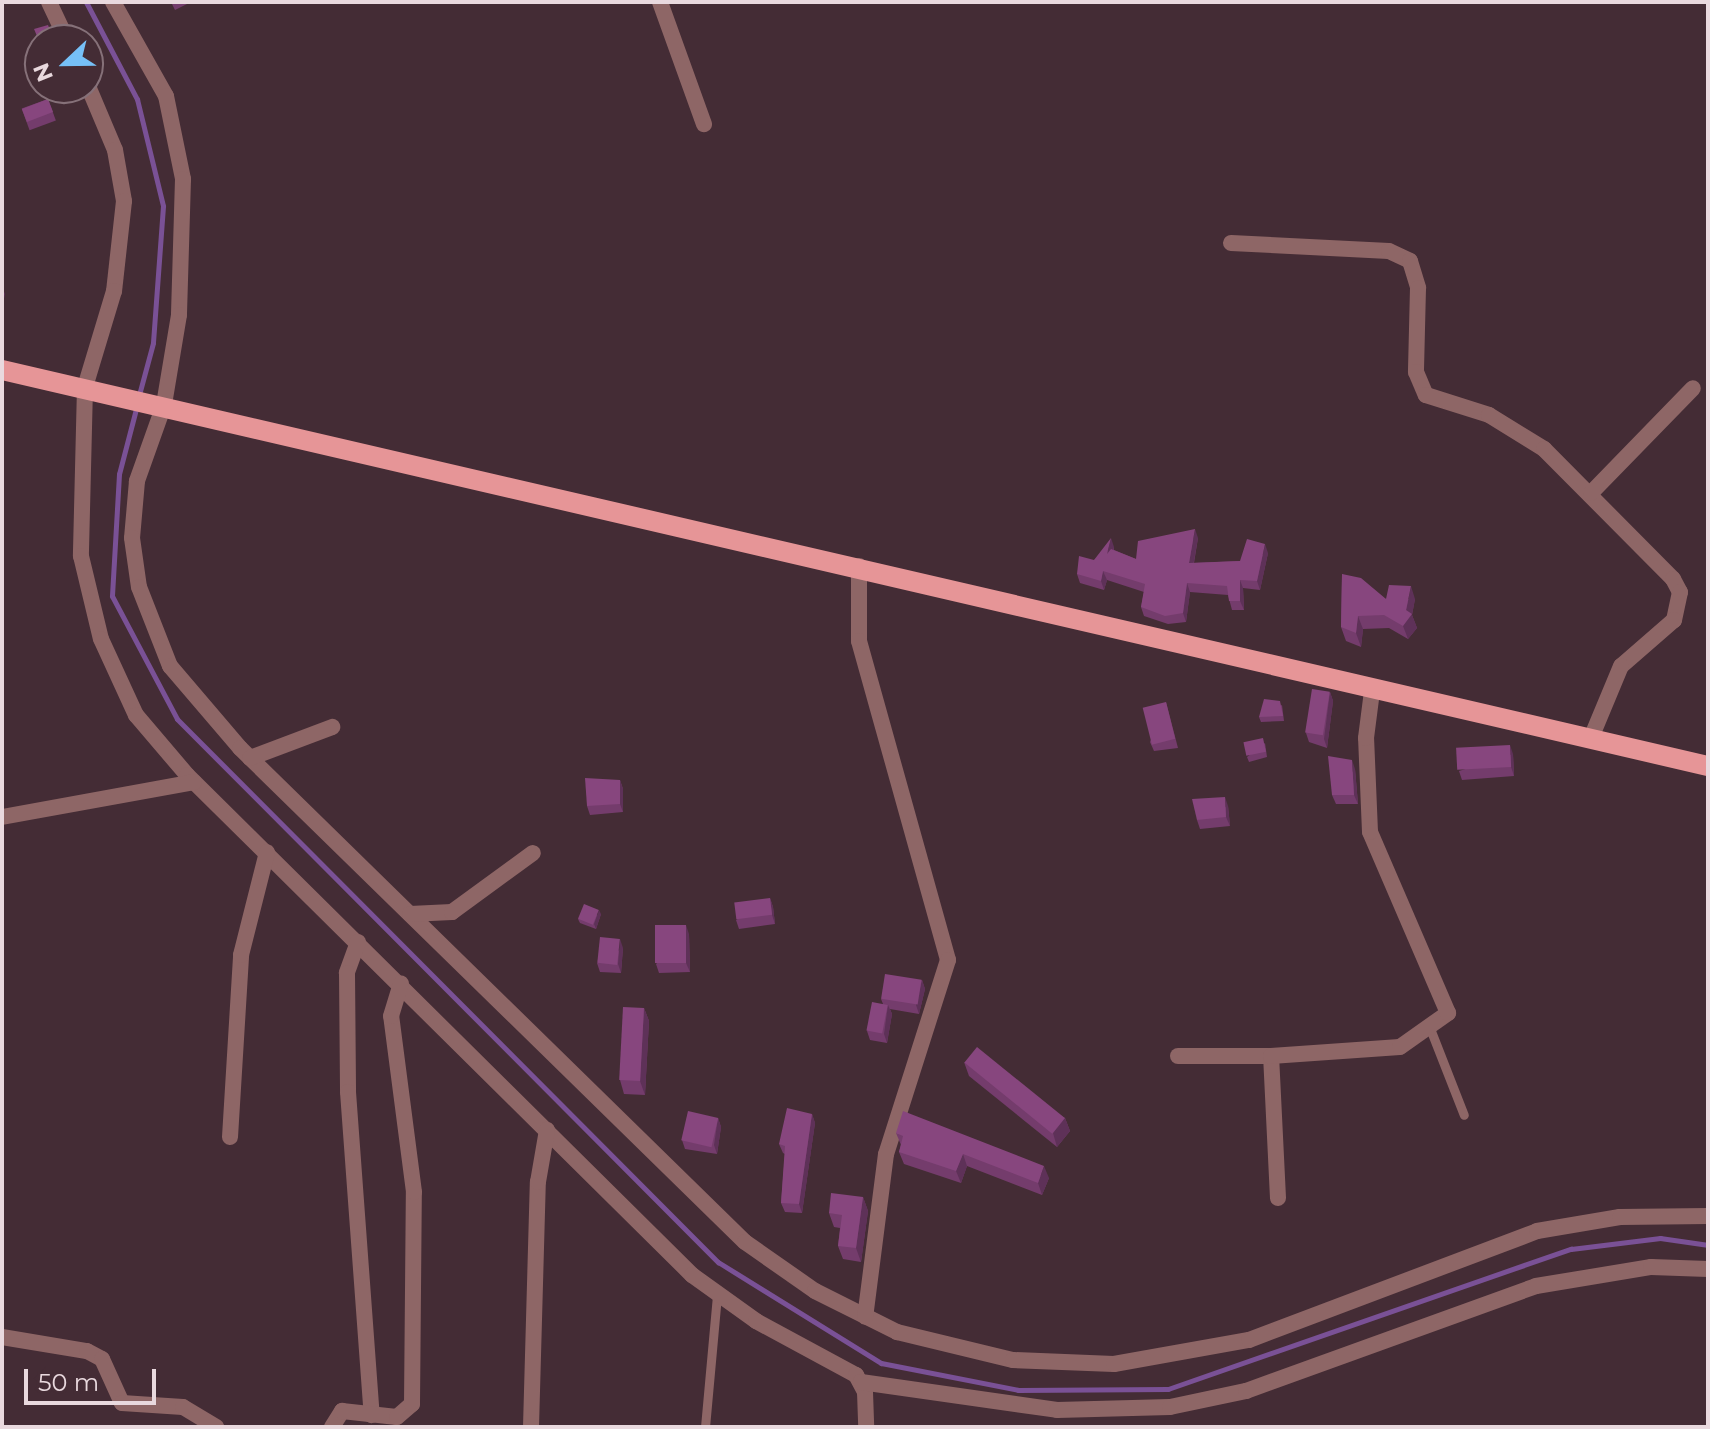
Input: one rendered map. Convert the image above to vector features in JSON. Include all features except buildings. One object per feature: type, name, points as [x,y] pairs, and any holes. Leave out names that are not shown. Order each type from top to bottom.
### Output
[{"type":"main road","points":[[2,370],[859,566],[1372,691],[1708,766]]},
{"type":"street","points":[[49,2],[59,24]]},
{"type":"street","points":[[113,2],[162,86],[181,161],[179,315],[154,403],[134,499],[139,587],[170,666],[250,758],[722,1222],[815,1291],[897,1332],[1013,1360],[1156,1361],[1249,1340],[1537,1231],[1620,1217],[1708,1216]]},
{"type":"street","points":[[660,2],[704,124]]},
{"type":"street","points":[[96,104],[115,150],[124,201],[114,291],[85,387],[79,499],[93,610],[136,715],[194,782],[717,1294],[861,1382],[1057,1410],[1170,1407],[1246,1391],[1536,1286],[1651,1267],[1708,1269]]},
{"type":"street","points":[[1231,243],[1389,251],[1410,261],[1418,288],[1416,372],[1426,395],[1511,426],[1591,493],[1673,579],[1680,606],[1621,666],[1591,738]]},
{"type":"street","points":[[1591,493],[1693,388]]},
{"type":"street","points":[[859,566],[859,641],[948,960],[886,1154],[865,1317]]},
{"type":"street","points":[[1178,1056],[1271,1056],[1390,1049],[1431,1031],[1448,1002],[1388,882],[1368,818],[1372,691]]},
{"type":"street","points":[[250,758],[332,727]]},
{"type":"street","points":[[2,817],[194,782]]},
{"type":"street","points":[[230,1137],[241,955],[267,852]]},
{"type":"street","points":[[410,914],[452,912],[533,853]]},
{"type":"street","points":[[358,942],[347,973],[347,1051],[372,1415]]},
{"type":"street","points":[[332,1427],[342,1411],[405,1415],[412,1404],[414,1192],[391,1016],[401,983]]},
{"type":"street","points":[[1271,1056],[1278,1198]]},
{"type":"street","points":[[531,1427],[538,1182],[547,1130]]},
{"type":"street","points":[[2,1337],[87,1351],[102,1359],[122,1403],[183,1407],[216,1427]]},
{"type":"street","points":[[861,1382],[866,1427]]},
{"type":"lane","points":[[1431,1031],[1464,1115]]},
{"type":"lane","points":[[705,1427],[717,1294]]},
{"type":"waterway","points":[[86,2],[137,99],[163,206],[153,343],[139,395]]},
{"type":"waterway","points":[[137,405],[119,474],[112,596],[177,719],[718,1262],[881,1363],[1018,1390],[1168,1389],[1571,1249],[1660,1238],[1708,1245]]}]
